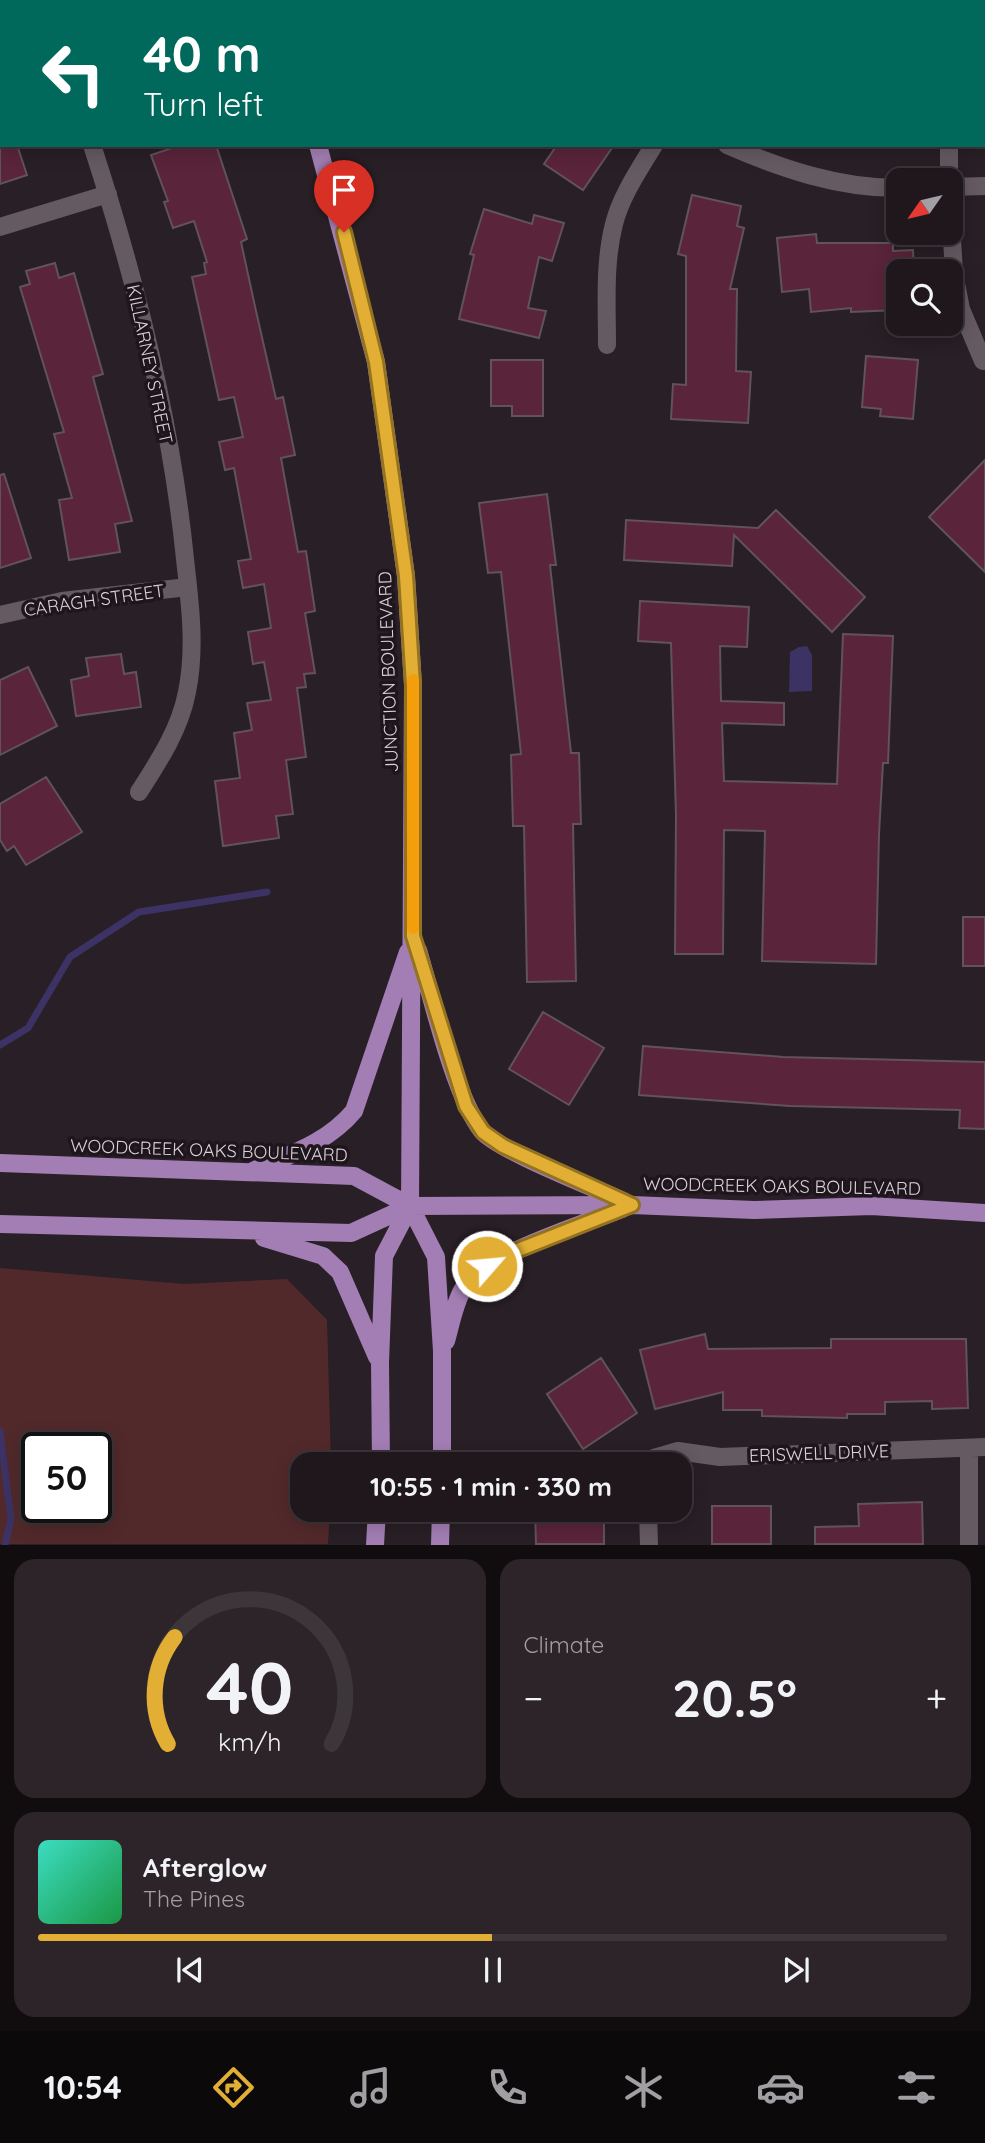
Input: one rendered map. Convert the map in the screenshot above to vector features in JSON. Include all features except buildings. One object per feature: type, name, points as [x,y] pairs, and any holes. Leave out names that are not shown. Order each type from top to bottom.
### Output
[{"type":"main road","name":"JUNCTION BOULEVARD","points":[[319,147],[376,362],[394,474],[406,576],[413,685],[410,1206],[384,1256],[380,1363],[381,1452]]},
{"type":"main road","points":[[247,1173],[320,1142],[338,1129],[354,1111],[413,936]]},
{"type":"main road","points":[[413,936],[466,1106],[483,1132],[503,1146],[632,1205]]},
{"type":"main road","name":"WOODCREEK OAKS BOULEVARD","points":[[0,1163],[354,1176],[410,1206]]},
{"type":"main road","points":[[442,1351],[463,1288],[498,1258],[632,1205]]},
{"type":"main road","name":"WOODCREEK OAKS BOULEVARD","points":[[0,1224],[351,1233],[410,1206],[632,1205],[754,1210],[872,1206],[985,1213]]},
{"type":"main road","name":"JUNCTION BOULEVARD","points":[[410,1206],[436,1257],[442,1351],[442,1452]]},
{"type":"main road","points":[[244,1232],[323,1256],[332,1264],[349,1288],[380,1363]]},
{"type":"main road","points":[[374,1545],[376,1522]]},
{"type":"main road","points":[[440,1545],[441,1522]]},
{"type":"street","name":"KILLARNEY STREET","points":[[93,147],[137,299],[162,411],[173,472],[192,633],[187,692],[170,741],[139,792]]},
{"type":"street","points":[[607,345],[607,270],[614,222],[631,184],[653,147]]},
{"type":"street","points":[[732,147],[768,163],[827,180],[886,187]]},
{"type":"street","points":[[948,147],[949,168]]},
{"type":"street","points":[[963,187],[985,186]]},
{"type":"street","points":[[0,227],[108,194]]},
{"type":"street","points":[[952,245],[959,297],[983,360]]},
{"type":"street","name":"CARAGH STREET","points":[[0,615],[62,601],[188,587]]},
{"type":"street","points":[[969,1545],[977,1447]]},
{"type":"street","name":"ERISWELL DRIVE","points":[[692,1453],[720,1457],[977,1447]]},
{"type":"street","points":[[648,1522],[649,1545]]},
{"type":"shaded area","points":[[807,646],[812,655],[812,691],[789,692],[790,652]]},
{"type":"shaded area","points":[[0,1268],[184,1284],[287,1279],[327,1320],[331,1452],[290,1452],[290,1522],[329,1522],[328,1544],[0,1544]]},
{"type":"waterway","points":[[0,1045],[28,1028],[70,957],[139,912],[267,892]]},
{"type":"waterway","points":[[0,1431],[11,1519],[5,1545]]},
{"type":"slow traffic","points":[[413,680],[413,928]]},
{"type":"route","points":[[344,232],[376,362],[392,461],[406,576],[413,685],[413,936],[466,1106],[483,1132],[503,1146],[632,1205],[498,1258],[487,1266]]}]
